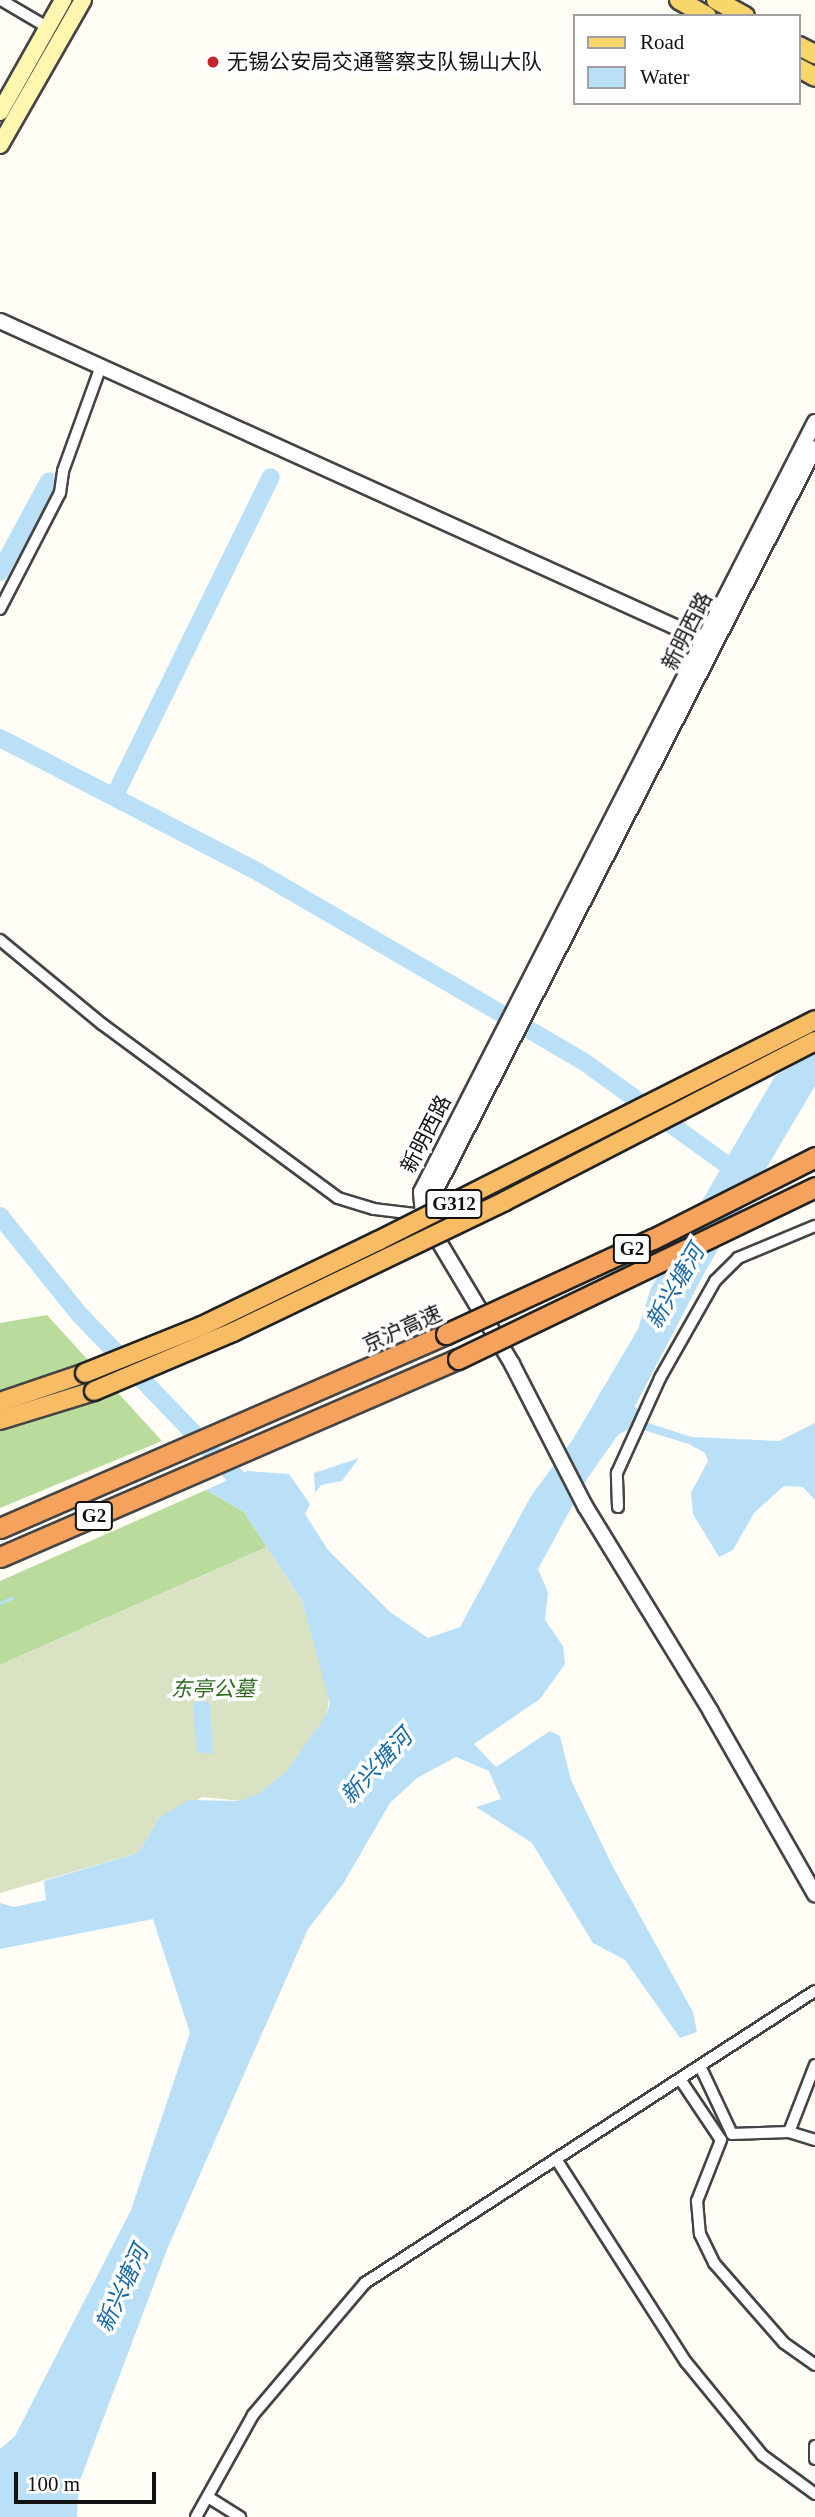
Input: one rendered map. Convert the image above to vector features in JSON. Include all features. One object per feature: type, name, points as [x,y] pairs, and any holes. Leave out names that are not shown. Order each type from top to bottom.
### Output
[{"type":"highway","name":"G312","points":[[0,1402],[86,1373],[202,1326],[365,1248],[815,1020]]},
{"type":"highway","name":"G312","points":[[0,1420],[94,1391],[233,1332],[443,1231],[815,1041]]},
{"type":"highway","name":"京沪高速","points":[[0,1528],[446,1334],[653,1239],[815,1157]]},
{"type":"highway","name":"G2","points":[[0,1557],[458,1359],[815,1187]]},
{"type":"main road","points":[[2,103],[63,0]]},
{"type":"main road","points":[[0,145],[83,0]]},
{"type":"main road","points":[[679,0],[704,14]]},
{"type":"main road","points":[[716,0],[741,14]]},
{"type":"street","points":[[1,0],[47,27]]},
{"type":"street","points":[[0,321],[711,644]]},
{"type":"street","points":[[0,609],[60,493],[63,471],[101,366]]},
{"type":"street","name":"新明西路","points":[[711,644],[815,422]]},
{"type":"street","name":"新明西路","points":[[423,1214],[711,644],[815,448]]},
{"type":"street","points":[[0,940],[102,1024],[338,1198],[374,1209],[423,1214],[512,1364],[585,1506],[712,1712],[815,1894]]},
{"type":"street","points":[[618,1507],[618,1473],[642,1418],[660,1378],[727,1264],[815,1226]]},
{"type":"street","points":[[196,2517],[253,2415],[365,2283],[815,1991]]},
{"type":"street","points":[[789,2132],[815,2065]]},
{"type":"street","points":[[700,2066],[732,2134],[789,2132],[815,2140]]},
{"type":"street","points":[[680,2079],[721,2140],[697,2201],[700,2234],[714,2263],[784,2343],[815,2364]]},
{"type":"street","points":[[556,2159],[686,2362],[762,2455],[815,2494]]},
{"type":"street","points":[[815,2446],[815,2459]]},
{"type":"street","points":[[208,2497],[240,2517]]},
{"type":"green space","points":[[47,1315],[162,1441],[0,1508],[0,1323]]},
{"type":"green space","points":[[206,1490],[244,1512],[267,1547],[0,1665],[0,1581]]},
{"type":"green space","name":"东亭公墓","points":[[267,1547],[302,1601],[330,1690],[327,1715],[286,1772],[258,1795],[240,1801],[203,1797],[160,1817],[138,1853],[0,1893],[0,1665]]},
{"type":"water","name":"新兴塘河","points":[[815,1053],[815,1086],[706,1270],[635,1406],[648,1423],[692,1437],[779,1441],[815,1423],[815,1500],[803,1487],[784,1486],[754,1513],[733,1550],[719,1557],[693,1514],[691,1493],[708,1461],[705,1453],[689,1444],[643,1430],[629,1429],[618,1435],[587,1479],[538,1569],[548,1592],[545,1620],[563,1646],[565,1664],[540,1699],[474,1744],[496,1767],[550,1731],[560,1736],[571,1780],[612,1865],[693,2012],[697,2032],[680,2038],[625,1960],[593,1943],[532,1843],[476,1807],[501,1799],[489,1771],[456,1757],[417,1778],[390,1803],[343,1884],[308,1929],[168,2247],[79,2483],[77,2517],[0,2517],[0,2449],[15,2436],[131,2210],[190,2033],[153,1919],[0,1949],[0,1903],[14,1907],[46,1900],[44,1881],[138,1853],[160,1817],[189,1800],[239,1801],[258,1794],[286,1772],[327,1714],[330,1703],[302,1601],[244,1512],[206,1490],[248,1471],[289,1474],[310,1504],[305,1514],[328,1550],[390,1612],[428,1638],[460,1627],[531,1496],[573,1439],[638,1329],[651,1288],[775,1076]]},
{"type":"water","points":[[359,1458],[342,1481],[321,1485],[315,1493],[314,1473]]},
{"type":"water","points":[[197,1699],[210,1703],[213,1754],[197,1752],[193,1704]]},
{"type":"waterway","points":[[114,797],[271,477]]},
{"type":"waterway","points":[[0,572],[49,481]]},
{"type":"waterway","points":[[0,738],[253,869],[583,1061],[741,1175]]},
{"type":"waterway","points":[[0,1216],[80,1315],[251,1493]]},
{"type":"waterway","points":[[0,1603],[12,1598]]},
{"type":"place","name":"无锡公安局交通警察支队锡山大队","points":[[213,62]]}]
